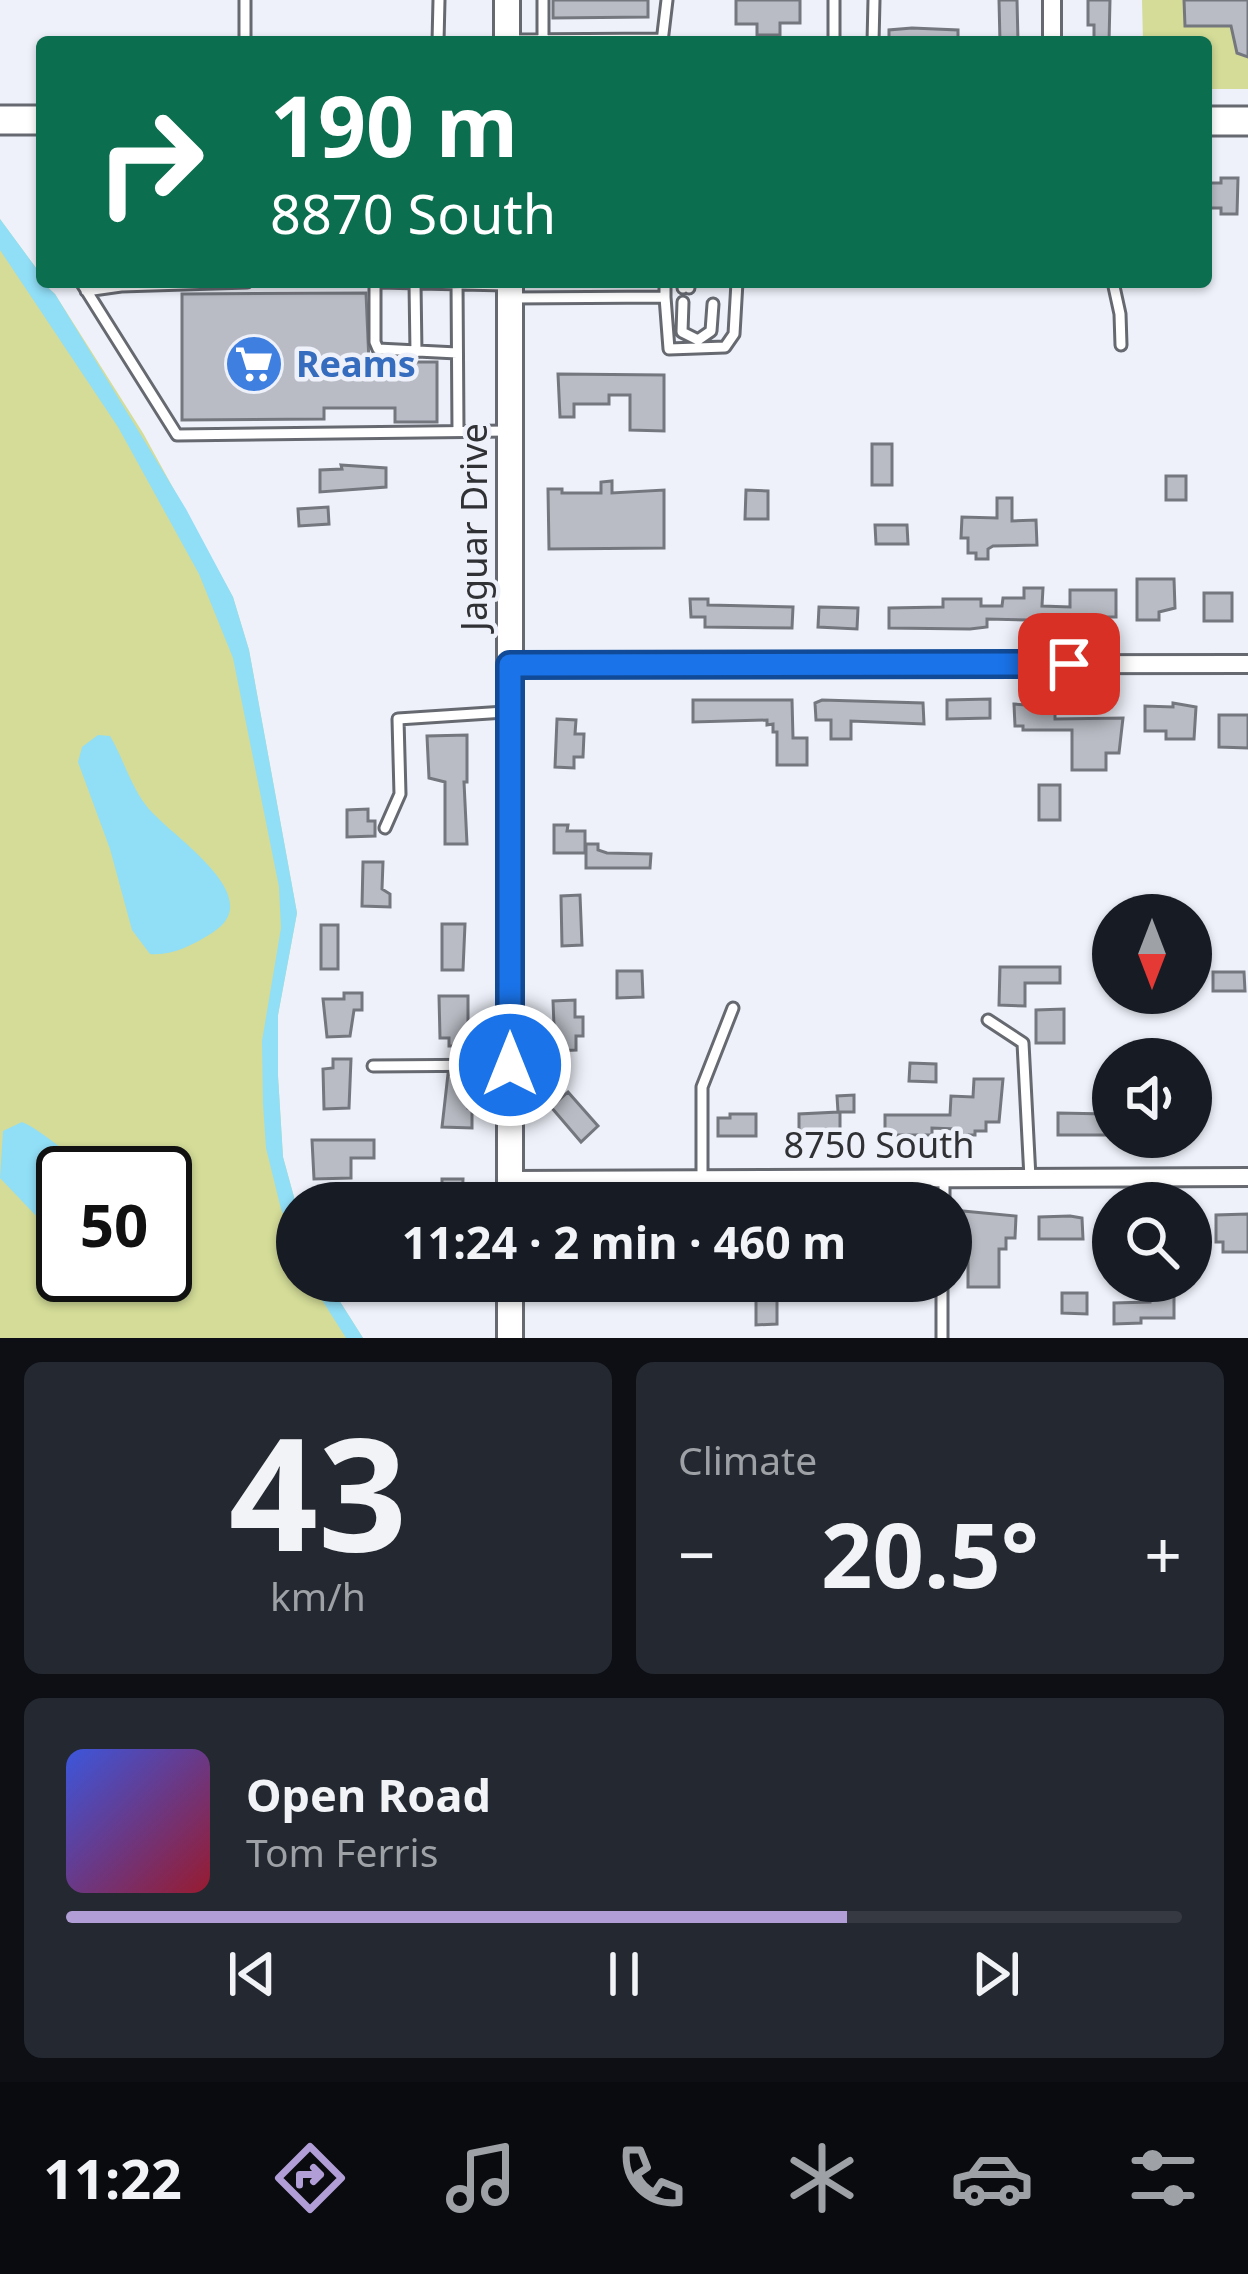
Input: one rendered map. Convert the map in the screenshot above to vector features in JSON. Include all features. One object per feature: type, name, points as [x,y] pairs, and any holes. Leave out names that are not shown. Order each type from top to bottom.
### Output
[{"type":"main road","points":[[507,0],[507,36]]},
{"type":"main road","points":[[0,120],[36,120]]},
{"type":"main road","points":[[1212,121],[1248,121]]},
{"type":"main road","name":"Jaguar Drive","points":[[510,288],[510,1182]]},
{"type":"main road","points":[[510,1302],[510,1338]]},
{"type":"street","points":[[1052,0],[1052,36]]},
{"type":"street","points":[[510,665],[1248,664]]},
{"type":"street","name":"8750 South","points":[[655,1182],[1248,1177]]},
{"type":"lane","points":[[245,0],[245,36]]},
{"type":"lane","points":[[438,36],[439,0]]},
{"type":"lane","points":[[543,0],[543,36]]},
{"type":"lane","points":[[663,36],[668,0]]},
{"type":"lane","points":[[834,0],[834,36]]},
{"type":"lane","points":[[874,0],[874,36]]},
{"type":"lane","points":[[84,288],[177,435],[510,431]]},
{"type":"lane","points":[[377,288],[375,342],[379,349],[457,353]]},
{"type":"lane","points":[[415,288],[416,352]]},
{"type":"lane","points":[[457,288],[458,431]]},
{"type":"lane","points":[[510,288],[556,298],[664,297]]},
{"type":"lane","points":[[555,288],[556,298]]},
{"type":"lane","points":[[664,288],[669,349],[725,347],[734,334],[737,288]]},
{"type":"lane","points":[[1114,288],[1121,345]]},
{"type":"lane","points":[[683,305],[682,332],[698,340],[711,331],[713,304]]},
{"type":"lane","points":[[385,828],[400,794],[398,719],[510,712]]},
{"type":"lane","points":[[703,1179],[702,1088],[733,1008]]},
{"type":"lane","points":[[988,1021],[1023,1043],[1030,1178]]},
{"type":"lane","points":[[373,1066],[510,1065]]},
{"type":"lane","points":[[942,1338],[943,1302]]},
{"type":"green space","points":[[1142,0],[1248,0],[1248,89],[1212,89],[1212,36],[1143,36]]},
{"type":"green space","points":[[0,219],[36,268],[36,288],[48,288],[55,294],[143,433],[233,597],[249,650],[297,913],[278,1015],[283,1157],[290,1182],[276,1182],[276,1302],[340,1302],[363,1338],[0,1338]]},
{"type":"water","points":[[0,219],[36,268],[36,288],[48,288],[55,294],[186,509],[233,597],[249,650],[297,913],[278,1015],[283,1157],[290,1182],[276,1182],[276,1189],[266,1148],[262,1041],[281,928],[279,887],[233,658],[199,574],[118,427],[0,250]]},
{"type":"water","points":[[98,735],[110,736],[145,804],[209,866],[230,901],[227,918],[212,933],[182,949],[150,954],[132,930],[110,849],[78,762],[82,747]]},
{"type":"water","points":[[22,1122],[59,1146],[36,1146],[36,1216],[0,1178],[3,1131]]},
{"type":"water","points":[[323,1302],[340,1302],[363,1338],[346,1338]]},
{"type":"building","points":[[553,0],[648,0],[648,17],[553,18]]},
{"type":"building","points":[[736,0],[800,0],[800,23],[780,23],[780,35],[757,35],[757,24],[736,24]]},
{"type":"building","points":[[999,0],[1017,0],[1018,36],[1000,36]]},
{"type":"building","points":[[1088,0],[1110,0],[1109,36],[1094,36],[1094,25],[1088,25]]},
{"type":"building","points":[[1184,0],[1248,0],[1248,57],[1237,53],[1231,26],[1185,26]]},
{"type":"building","points":[[889,30],[958,30],[958,36],[889,36]]},
{"type":"building","points":[[1221,178],[1238,178],[1237,214],[1221,214],[1221,208],[1212,208],[1212,183],[1221,183]]},
{"type":"building","points":[[366,293],[369,362],[437,362],[437,422],[395,422],[395,408],[324,408],[324,419],[182,420],[182,294]]},
{"type":"building","points":[[558,374],[664,375],[664,431],[630,430],[630,395],[609,395],[609,404],[574,404],[574,417],[560,417]]},
{"type":"building","points":[[872,444],[892,444],[892,485],[872,485]]},
{"type":"building","points":[[341,465],[386,468],[386,487],[320,492],[320,470],[342,469]]},
{"type":"building","points":[[1166,476],[1186,476],[1186,500],[1166,500]]},
{"type":"building","points":[[612,481],[612,493],[664,490],[664,548],[549,549],[548,489],[601,493],[601,482]]},
{"type":"building","points":[[746,490],[768,491],[768,519],[745,519]]},
{"type":"building","points":[[997,498],[1012,498],[1012,521],[1036,520],[1037,545],[993,546],[988,559],[976,559],[976,553],[968,553],[968,538],[961,538],[962,517],[997,518]]},
{"type":"building","points":[[328,507],[329,524],[299,526],[298,509]]},
{"type":"building","points":[[875,525],[907,525],[908,544],[876,544]]},
{"type":"building","points":[[1137,579],[1174,579],[1175,608],[1159,612],[1159,620],[1137,620]]},
{"type":"building","points":[[1024,588],[1043,588],[1042,606],[1070,607],[1070,590],[1116,590],[1116,617],[1096,617],[1096,627],[987,619],[987,627],[970,629],[889,628],[889,608],[943,607],[943,599],[981,599],[981,606],[1002,606],[1003,598],[1024,598]]},
{"type":"building","points":[[1204,593],[1232,593],[1232,621],[1204,621]]},
{"type":"building","points":[[690,599],[708,599],[708,605],[793,607],[792,628],[705,627],[705,617],[691,617]]},
{"type":"building","points":[[819,607],[858,608],[857,629],[818,627]]},
{"type":"building","points":[[990,699],[990,718],[947,719],[947,700]]},
{"type":"building","points":[[693,700],[792,700],[793,738],[807,738],[807,765],[777,765],[777,732],[767,720],[693,722]]},
{"type":"building","points":[[815,703],[923,703],[924,724],[851,721],[851,739],[831,739],[831,720],[816,720]]},
{"type":"building","points":[[1173,703],[1196,707],[1194,739],[1166,739],[1166,731],[1145,731],[1145,706],[1173,707]]},
{"type":"building","points":[[1014,704],[1055,707],[1055,719],[1123,718],[1119,753],[1106,753],[1106,770],[1072,770],[1072,730],[1023,730],[1015,726]]},
{"type":"building","points":[[1219,715],[1248,715],[1248,748],[1219,747]]},
{"type":"building","points":[[557,719],[576,720],[575,734],[584,734],[583,757],[574,757],[574,768],[555,767]]},
{"type":"building","points":[[467,735],[467,844],[445,844],[445,782],[429,778],[427,736]]},
{"type":"building","points":[[1039,785],[1060,785],[1060,820],[1039,820]]},
{"type":"building","points":[[368,809],[368,821],[375,821],[375,836],[347,837],[347,810]]},
{"type":"building","points":[[554,825],[585,831],[585,853],[554,853]]},
{"type":"building","points":[[586,844],[598,844],[598,850],[607,853],[651,854],[650,868],[586,868]]},
{"type":"building","points":[[363,862],[383,862],[382,889],[390,894],[390,907],[362,906]]},
{"type":"building","points":[[580,895],[582,945],[562,946],[561,896]]},
{"type":"building","points":[[442,924],[465,924],[463,970],[442,970]]},
{"type":"building","points":[[321,925],[338,925],[338,969],[321,969]]},
{"type":"building","points":[[1000,967],[1060,967],[1060,983],[1025,983],[1025,1006],[999,1005]]},
{"type":"building","points":[[617,971],[642,971],[643,997],[617,998]]},
{"type":"building","points":[[1213,972],[1244,972],[1245,991],[1213,991]]},
{"type":"building","points":[[344,993],[362,993],[362,1010],[354,1010],[350,1036],[327,1037],[323,999],[344,999]]},
{"type":"building","points":[[439,996],[468,996],[468,1046],[449,1046],[449,1038],[440,1038]]},
{"type":"building","points":[[575,1000],[575,1017],[583,1017],[583,1036],[576,1036],[576,1050],[555,1051],[553,1001]]},
{"type":"building","points":[[1064,1009],[1064,1043],[1036,1043],[1036,1010]]},
{"type":"building","points":[[333,1059],[351,1059],[349,1108],[324,1109],[323,1069],[333,1068]]},
{"type":"building","points":[[910,1063],[936,1064],[936,1082],[909,1081]]},
{"type":"building","points":[[448,1074],[469,1075],[472,1128],[442,1127]]},
{"type":"building","points":[[974,1079],[1003,1079],[999,1122],[986,1122],[986,1131],[956,1135],[956,1129],[932,1128],[932,1135],[885,1135],[885,1115],[950,1115],[951,1096],[973,1097]]},
{"type":"building","points":[[568,1092],[598,1126],[581,1142],[551,1107]]},
{"type":"building","points":[[854,1095],[854,1112],[840,1112],[840,1134],[799,1134],[799,1114],[838,1112],[837,1096]]},
{"type":"building","points":[[1058,1113],[1092,1114],[1092,1135],[1058,1135]]},
{"type":"building","points":[[730,1114],[756,1114],[756,1136],[718,1136],[718,1118],[730,1118]]},
{"type":"building","points":[[312,1140],[374,1140],[374,1158],[351,1158],[351,1178],[314,1179]]},
{"type":"building","points":[[972,1212],[1016,1216],[1015,1238],[1006,1238],[1006,1249],[999,1249],[999,1287],[972,1287]]},
{"type":"building","points":[[1248,1214],[1248,1252],[1223,1252],[1223,1242],[1216,1242],[1216,1215]]},
{"type":"building","points":[[1039,1217],[1082,1218],[1083,1239],[1039,1239]]},
{"type":"building","points":[[1062,1293],[1087,1293],[1087,1314],[1062,1313]]},
{"type":"building","points":[[756,1302],[777,1302],[777,1324],[756,1325]]},
{"type":"building","points":[[1174,1302],[1174,1318],[1114,1324],[1114,1303]]},
{"type":"place","name":"Reams","points":[[254,364]]},
{"type":"route","points":[[510,1065],[510,665],[1069,664]]}]
